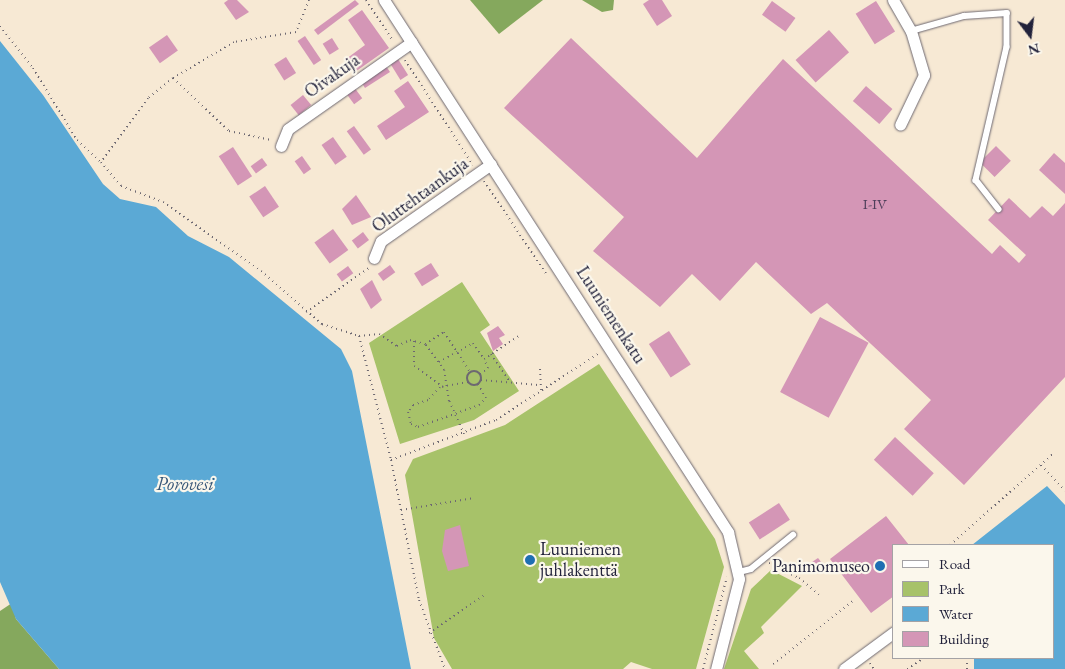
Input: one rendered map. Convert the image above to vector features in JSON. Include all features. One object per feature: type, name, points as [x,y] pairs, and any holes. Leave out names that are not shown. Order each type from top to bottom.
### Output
[{"type":"street","name":"Luuniemenkatu","points":[[384,0],[722,519],[739,572],[737,598],[716,669]]},
{"type":"street","points":[[893,0],[911,32],[924,75],[900,125]]},
{"type":"street","name":"Oivakuja","points":[[280,146],[288,129],[412,42]]},
{"type":"street","name":"Oluttehtaankuja","points":[[374,258],[381,241],[492,164]]},
{"type":"street","points":[[844,669],[892,633]]},
{"type":"lane","points":[[911,32],[964,16],[1007,13],[1007,47],[976,180],[999,208]]},
{"type":"lane","points":[[739,572],[762,560],[793,535]]},
{"type":"path","points":[[101,162],[148,98],[173,78],[234,42],[296,32],[309,0]]},
{"type":"path","points":[[366,0],[479,174],[553,283]]},
{"type":"path","points":[[0,26],[33,68],[77,140],[101,162],[121,186],[162,202],[261,271],[306,312],[334,330],[359,336],[379,334],[397,346],[414,341],[425,344],[439,362],[455,414],[464,434]]},
{"type":"path","points":[[173,78],[230,131],[269,139],[280,146]]},
{"type":"path","points":[[306,312],[372,266],[374,258]]},
{"type":"path","points":[[425,344],[444,332],[456,351],[470,372],[480,374],[488,368],[474,343],[456,351],[439,362]]},
{"type":"path","points":[[359,336],[391,460],[428,633],[445,669]]},
{"type":"path","points":[[484,359],[519,336]]},
{"type":"path","points":[[414,341],[414,366],[443,387]]},
{"type":"path","points":[[594,345],[604,361]]},
{"type":"path","points":[[391,460],[464,434],[541,390],[599,352]]},
{"type":"path","points":[[491,354],[509,381]]},
{"type":"path","points":[[540,369],[538,385],[541,390]]},
{"type":"path","points":[[468,382],[470,372]]},
{"type":"path","points":[[480,374],[482,380]]},
{"type":"path","points":[[478,384],[482,380],[538,385]]},
{"type":"path","points":[[468,382],[478,384],[484,402],[418,427],[409,420],[410,408],[443,387],[468,382]]},
{"type":"path","points":[[951,544],[1053,454]]},
{"type":"path","points":[[1041,464],[1065,491]]},
{"type":"path","points":[[401,510],[474,498]]},
{"type":"path","points":[[762,560],[799,578],[819,596]]},
{"type":"path","points":[[703,669],[727,574]]},
{"type":"path","points":[[428,633],[486,594]]},
{"type":"path","points":[[773,664],[854,600]]},
{"type":"path","points":[[907,669],[922,659]]},
{"type":"green space","points":[[470,0],[543,0],[499,34]]},
{"type":"green space","points":[[582,0],[614,0],[613,10],[602,12]]},
{"type":"green space","points":[[462,282],[490,325],[480,332],[519,391],[474,420],[400,444],[369,343]]},
{"type":"green space","points":[[599,364],[715,539],[724,567],[696,669],[652,669],[631,662],[623,669],[452,669],[434,638],[405,475],[413,459],[505,425]]},
{"type":"green space","points":[[771,570],[802,586],[761,627],[764,633],[744,651],[759,669],[724,669],[751,589]]},
{"type":"green space","points":[[12,603],[16,619],[59,669],[0,669],[0,611]]},
{"type":"water","name":"Porovesi","points":[[0,41],[43,95],[103,184],[120,199],[156,207],[188,236],[229,257],[341,349],[352,371],[411,669],[59,669],[16,619],[0,582]]},
{"type":"water","points":[[1047,486],[1065,505],[1065,669],[974,669],[974,659],[1055,659],[1055,544],[973,544]]},
{"type":"building","points":[[228,0],[237,0],[249,12],[236,20],[224,3]]},
{"type":"building","points":[[355,0],[359,4],[318,35],[314,30]]},
{"type":"building","points":[[649,0],[662,0],[672,16],[657,26],[643,4]]},
{"type":"building","points":[[772,1],[795,18],[785,32],[762,15]]},
{"type":"building","points":[[876,1],[895,32],[875,44],[856,14]]},
{"type":"building","points":[[362,10],[389,48],[355,72],[346,59],[365,45],[348,20]]},
{"type":"building","points":[[829,30],[849,52],[816,82],[796,60]]},
{"type":"building","points":[[167,35],[178,51],[160,63],[149,48]]},
{"type":"building","points":[[305,36],[321,60],[314,65],[298,41]]},
{"type":"building","points":[[332,38],[339,49],[330,55],[323,44]]},
{"type":"building","points":[[571,38],[697,158],[783,59],[992,254],[1000,245],[1019,263],[1026,255],[988,220],[1009,198],[1030,218],[1042,206],[1053,216],[1065,203],[1065,377],[964,485],[904,429],[931,400],[827,303],[811,314],[756,262],[720,301],[692,274],[660,307],[593,251],[624,217],[504,108]]},
{"type":"building","points":[[286,57],[296,73],[284,81],[274,64]]},
{"type":"building","points":[[398,59],[408,75],[400,80],[390,64]]},
{"type":"building","points":[[386,66],[390,72],[365,88],[362,83]]},
{"type":"building","points":[[408,81],[429,112],[386,140],[377,126],[405,107],[394,91]]},
{"type":"building","points":[[866,86],[892,109],[879,124],[853,101]]},
{"type":"building","points":[[354,87],[362,98],[354,104],[346,93]]},
{"type":"building","points":[[303,95],[311,105],[299,115],[291,105]]},
{"type":"building","points":[[354,126],[371,149],[364,155],[347,131]]},
{"type":"building","points":[[333,137],[347,157],[335,165],[322,145]]},
{"type":"building","points":[[996,146],[1011,161],[995,177],[980,162]]},
{"type":"building","points":[[233,147],[252,176],[238,186],[219,156]]},
{"type":"building","points":[[1054,153],[1065,163],[1065,194],[1039,170]]},
{"type":"building","points":[[302,156],[311,169],[304,174],[295,161]]},
{"type":"building","points":[[262,158],[267,165],[256,174],[251,166]]},
{"type":"building","points":[[265,186],[279,207],[263,217],[249,197]]},
{"type":"building","points":[[356,195],[371,217],[352,225],[342,209]]},
{"type":"building","points":[[333,229],[348,250],[330,264],[314,243]]},
{"type":"building","points":[[363,232],[369,240],[358,248],[352,240]]},
{"type":"building","points":[[431,263],[439,276],[422,286],[414,274]]},
{"type":"building","points":[[390,265],[395,272],[383,281],[378,274]]},
{"type":"building","points":[[348,266],[353,273],[342,282],[337,274]]},
{"type":"building","points":[[372,280],[382,300],[371,309],[360,289]]},
{"type":"building","points":[[820,317],[869,343],[829,418],[780,392]]},
{"type":"building","points":[[498,326],[505,335],[499,338],[503,344],[493,351],[487,333]]},
{"type":"building","points":[[669,331],[691,365],[671,378],[649,344]]},
{"type":"building","points":[[895,437],[934,473],[913,496],[874,460]]},
{"type":"building","points":[[779,503],[790,520],[760,539],[749,523]]},
{"type":"building","points":[[886,516],[908,544],[892,544],[892,597],[871,613],[830,559]]},
{"type":"building","points":[[460,525],[469,566],[448,571],[442,551],[445,530]]},
{"type":"building","points":[[818,558],[822,563],[814,569],[809,564]]},
{"type":"place","name":"Luuniemen juhlakenttä","points":[[530,560]]},
{"type":"place","name":"Panimomuseo","points":[[880,566]]}]
